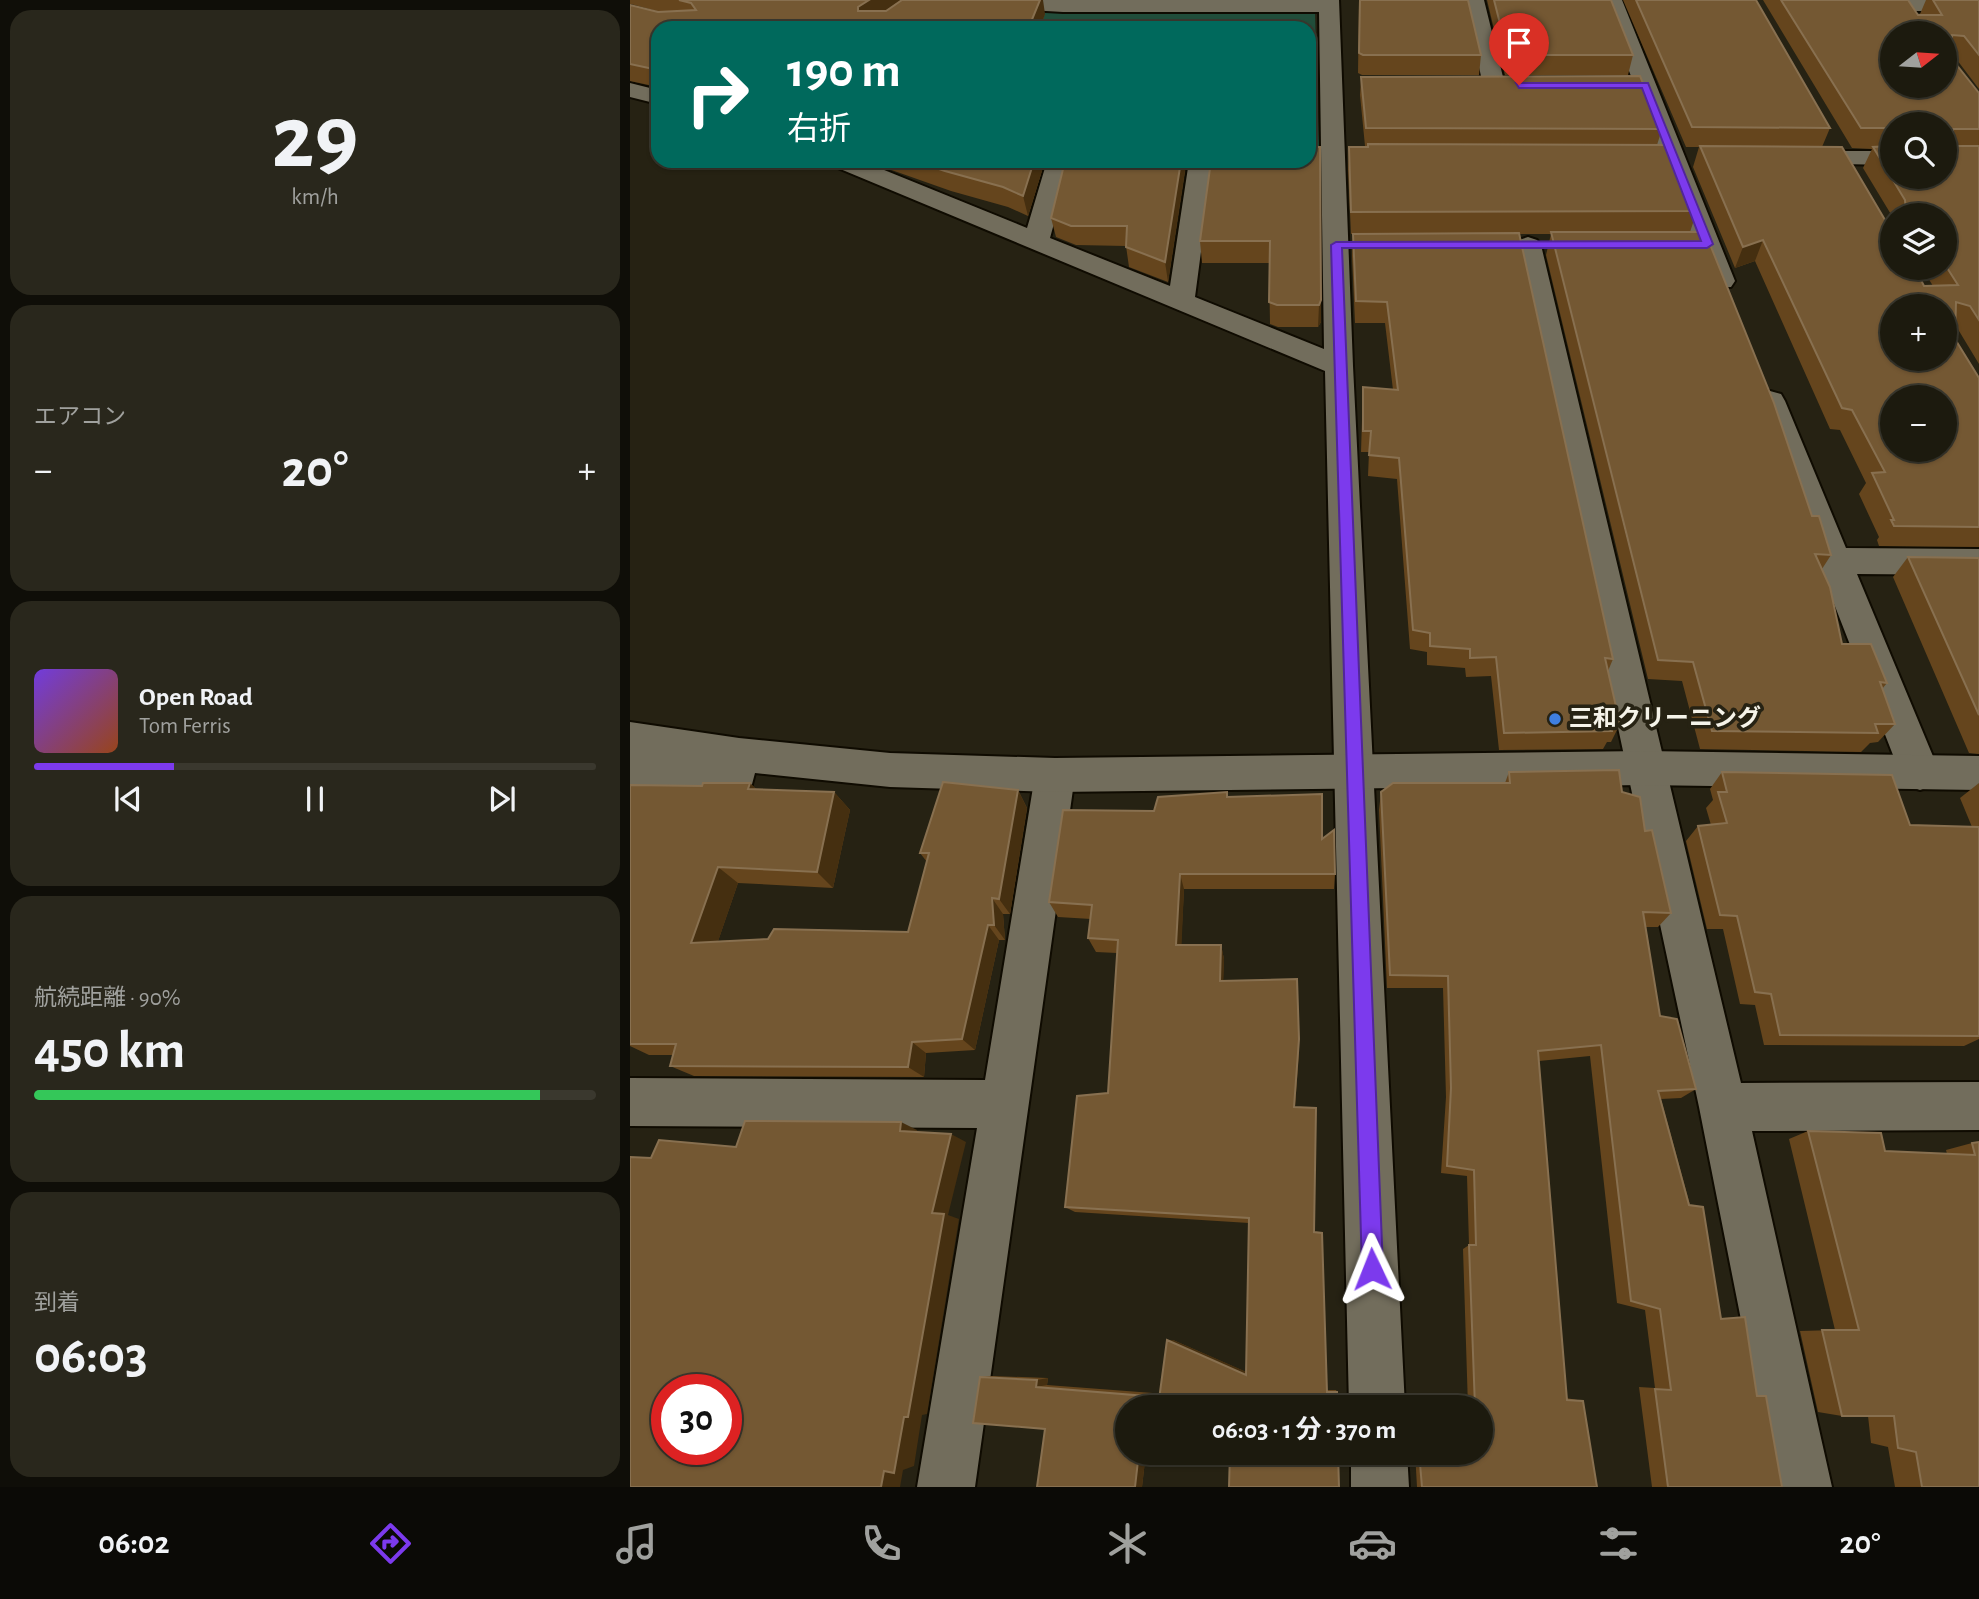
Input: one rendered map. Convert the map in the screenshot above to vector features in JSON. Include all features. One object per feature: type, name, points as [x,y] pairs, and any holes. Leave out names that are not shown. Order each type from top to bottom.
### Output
[{"type":"street","points":[[1474,0],[1494,85]]},
{"type":"street","points":[[1612,0],[1631,85],[1675,158],[1693,245],[1733,308]]},
{"type":"street","points":[[963,1],[1329,3],[1345,85],[1335,157],[1350,245],[1339,366],[1377,1395]]},
{"type":"street","points":[[963,1],[1009,21]]},
{"type":"street","points":[[1898,3],[1979,5]]},
{"type":"street","points":[[1898,3],[1912,21]]},
{"type":"street","points":[[1467,85],[1521,85]]},
{"type":"street","points":[[630,90],[651,95]]},
{"type":"street","points":[[1829,136],[1854,180]]},
{"type":"street","points":[[1772,158],[1880,158]]},
{"type":"street","points":[[858,168],[1339,366]]},
{"type":"street","points":[[1036,241],[1057,168]]},
{"type":"street","points":[[1181,300],[1200,168]]},
{"type":"street","points":[[1528,245],[1644,768],[1723,1107],[1803,1487]]},
{"type":"street","points":[[1758,371],[1920,773]]},
{"type":"street","points":[[1835,561],[1979,562]]},
{"type":"street","points":[[630,737],[740,755],[890,770],[1055,775],[1644,768],[1979,772]]},
{"type":"street","points":[[630,769],[727,777],[890,770]]},
{"type":"street","points":[[947,1487],[1055,775]]},
{"type":"street","points":[[630,1102],[1004,1104]]},
{"type":"street","points":[[1723,1107],[1979,1106]]},
{"type":"street","points":[[1379,1465],[1380,1487]]},
{"type":"green space","points":[[1013,9],[1315,13],[1315,21],[1028,21]]},
{"type":"green space","points":[[1316,46],[1319,147],[1316,148]]},
{"type":"building","points":[[679,0],[869,0],[858,7],[858,11],[886,11],[902,0],[1040,0],[1031,21],[651,21],[651,68],[630,64],[630,5],[658,12],[696,10],[691,3]]},
{"type":"building","points":[[1360,0],[1468,0],[1481,55],[1363,55],[1359,53]]},
{"type":"building","points":[[1494,0],[1611,0],[1633,55],[1508,55]]},
{"type":"building","points":[[1636,0],[1756,0],[1830,128],[1692,127]]},
{"type":"building","points":[[1781,0],[1908,0],[1918,15],[1942,15],[1933,0],[1979,0],[1979,55],[1964,36],[1957,35],[1957,21],[1880,21],[1880,98],[1957,98],[1957,65],[1979,93],[1979,129],[1957,129],[1957,112],[1880,112],[1880,128],[1861,128]]},
{"type":"building","points":[[1640,76],[1662,129],[1366,128],[1361,77]]},
{"type":"building","points":[[1368,144],[1671,145],[1697,211],[1351,212],[1349,147],[1368,147]]},
{"type":"building","points":[[1700,146],[1842,147],[1880,211],[1880,280],[1921,280],[1924,286],[1958,285],[1955,280],[1957,280],[1957,203],[1905,203],[1898,189],[1957,189],[1957,146],[1979,146],[1979,320],[1970,306],[1957,302],[1957,294],[1880,294],[1880,371],[1957,371],[1957,342],[1979,378],[1979,527],[1894,526],[1891,520],[1894,520],[1872,473],[1885,472],[1852,410],[1842,408],[1763,240],[1743,247]]},
{"type":"building","points":[[1316,147],[1320,147],[1319,305],[1277,305],[1269,302],[1270,241],[1200,241],[1210,168],[1316,168]]},
{"type":"building","points":[[1873,147],[1880,147],[1880,159]]},
{"type":"building","points":[[936,168],[1032,168],[1023,196],[1003,187]]},
{"type":"building","points":[[1063,168],[1180,168],[1165,262],[1126,247],[1127,226],[1071,226],[1051,218]]},
{"type":"building","points":[[1551,232],[1705,232],[1774,403],[1812,516],[1819,516],[1831,555],[1815,554],[1830,587],[1842,644],[1871,644],[1887,683],[1880,682],[1895,724],[1875,724],[1878,733],[1712,731],[1693,662],[1658,660]]},
{"type":"building","points":[[1519,233],[1613,659],[1605,658],[1620,724],[1611,724],[1612,731],[1504,733],[1496,657],[1470,658],[1470,649],[1430,646],[1430,633],[1413,630],[1399,458],[1369,455],[1371,431],[1363,431],[1363,387],[1398,390],[1387,302],[1356,301],[1353,234]]},
{"type":"building","points":[[1908,557],[1979,558],[1979,715]]},
{"type":"building","points":[[1619,770],[1622,792],[1640,797],[1645,831],[1652,830],[1671,913],[1643,912],[1660,1016],[1677,1019],[1696,1089],[1658,1091],[1689,1205],[1703,1207],[1721,1319],[1745,1317],[1757,1396],[1766,1396],[1782,1487],[1668,1487],[1655,1389],[1671,1390],[1660,1309],[1631,1301],[1601,1045],[1538,1051],[1567,1400],[1583,1401],[1597,1487],[1422,1487],[1420,1465],[1493,1465],[1493,1395],[1475,1395],[1469,1245],[1476,1245],[1474,1170],[1447,1166],[1451,1088],[1448,976],[1390,975],[1381,792],[1393,783],[1510,783],[1509,772]]},
{"type":"building","points":[[1722,772],[1892,775],[1910,825],[1979,827],[1979,1036],[1780,1035],[1771,994],[1755,992],[1737,916],[1720,915],[1698,826],[1727,823],[1718,792],[1727,792]]},
{"type":"building","points":[[943,782],[1018,790],[999,899],[992,898],[994,925],[988,925],[962,1039],[912,1042],[908,1067],[670,1066],[676,1044],[630,1044],[630,785],[702,786],[703,783],[750,783],[748,789],[834,792],[817,872],[718,867],[691,943],[768,939],[774,929],[908,932],[929,853],[920,853]]},
{"type":"building","points":[[1227,792],[1227,797],[1322,794],[1322,839],[1334,830],[1335,874],[1180,874],[1176,945],[1221,945],[1220,981],[1297,979],[1299,1039],[1294,1107],[1316,1108],[1314,1232],[1322,1233],[1327,1392],[1337,1392],[1337,1395],[1160,1395],[1167,1340],[1246,1375],[1249,1218],[1065,1207],[1077,1096],[1108,1093],[1118,940],[1088,938],[1092,905],[1049,902],[1063,810],[1154,811],[1158,797]]},
{"type":"building","points":[[745,1121],[901,1122],[900,1131],[951,1134],[932,1213],[944,1214],[908,1417],[904,1417],[894,1473],[884,1471],[881,1487],[630,1487],[630,1157],[651,1158],[659,1140],[736,1147]]},
{"type":"building","points":[[1808,1131],[1881,1133],[1885,1151],[1975,1155],[1972,1143],[1979,1142],[1979,1487],[1922,1487],[1916,1452],[1898,1448],[1894,1416],[1842,1416],[1822,1330],[1859,1330]]},
{"type":"building","points":[[980,1377],[1037,1380],[1036,1387],[1134,1395],[1115,1395],[1115,1465],[1138,1465],[1135,1487],[1037,1487],[1045,1429],[973,1423]]},
{"type":"building","points":[[1230,1465],[1338,1465],[1339,1487],[1229,1487]]},
{"type":"place","name":"三和クリーニング","points":[[1555,719]]},
{"type":"route","points":[[1372,1269],[1336,245],[1707,244],[1645,85],[1519,85]]}]
